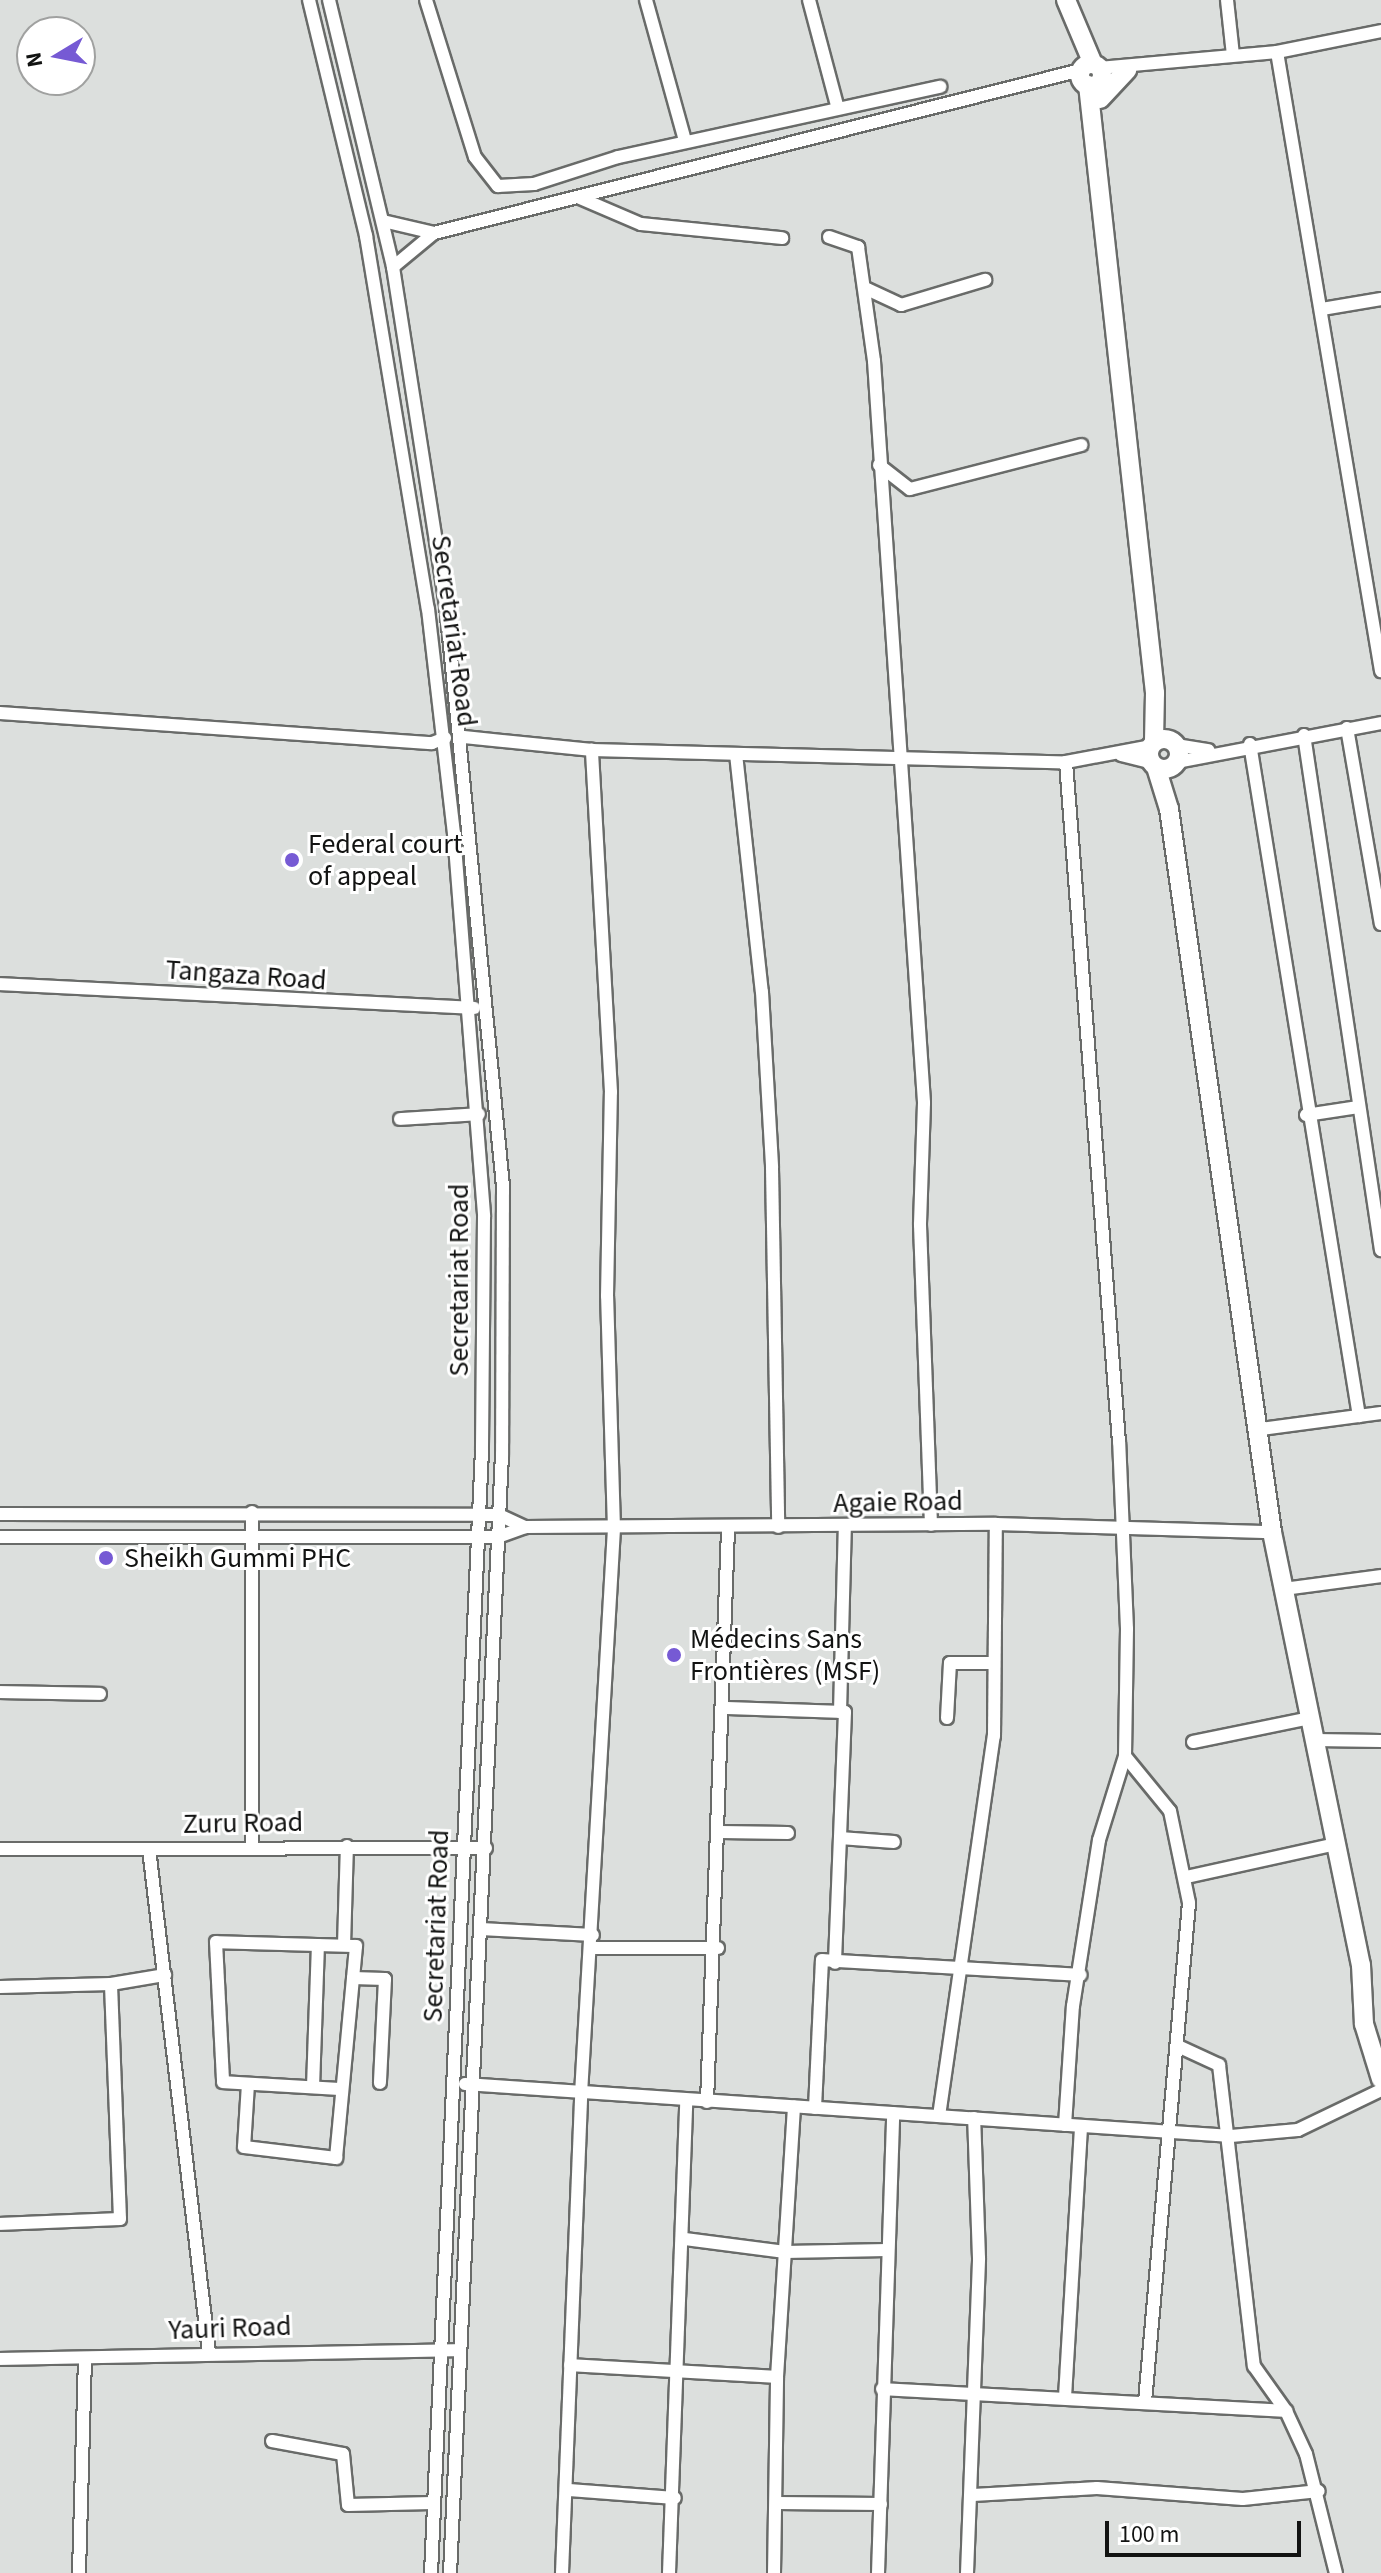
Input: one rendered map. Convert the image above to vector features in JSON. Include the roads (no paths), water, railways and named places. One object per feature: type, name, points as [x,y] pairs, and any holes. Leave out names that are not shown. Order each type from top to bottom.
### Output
[{"type":"street","name":"Secretariat Road","points":[[309,0],[366,236],[445,738],[479,1114],[486,1292],[431,2573]]},
{"type":"street","name":"Secretariat Road","points":[[329,0],[393,267],[464,737],[489,1006],[506,1282],[486,1848],[450,2573]]},
{"type":"street","points":[[426,0],[475,157],[498,186],[534,184],[685,141],[837,105],[940,87]]},
{"type":"street","points":[[646,0],[685,141]]},
{"type":"street","points":[[809,0],[837,105]]},
{"type":"street","points":[[1066,0],[1083,44],[1090,74],[1169,809],[1261,1429],[1272,1532],[1373,2020],[1381,2079]]},
{"type":"street","points":[[1227,0],[1233,55]]},
{"type":"street","points":[[393,267],[434,233],[1053,79],[1277,52],[1381,31]]},
{"type":"street","points":[[1277,52],[1381,671]]},
{"type":"street","points":[[1095,114],[1108,87],[1126,70]]},
{"type":"street","points":[[580,198],[641,224],[782,238]]},
{"type":"street","points":[[383,221],[434,233]]},
{"type":"street","points":[[829,237],[856,244],[867,289],[924,1103],[920,1225],[931,1525]]},
{"type":"street","points":[[867,289],[901,305],[985,280]]},
{"type":"street","points":[[1322,309],[1381,299]]},
{"type":"street","points":[[879,465],[910,489],[1081,445]]},
{"type":"street","points":[[0,713],[432,743],[445,738]]},
{"type":"street","points":[[464,737],[592,750],[899,754],[1066,762],[1117,755],[1213,750],[1381,723]]},
{"type":"street","points":[[1347,728],[1381,924]]},
{"type":"street","points":[[1304,735],[1381,1250]]},
{"type":"street","points":[[1250,744],[1306,1115],[1359,1416]]},
{"type":"street","points":[[562,2573],[569,2490],[570,2365],[581,2094],[614,1529],[607,1296],[611,1092],[592,750]]},
{"type":"street","points":[[736,754],[762,992],[772,1168],[778,1527]]},
{"type":"street","points":[[1065,2125],[1081,1975],[1105,1808],[1125,1756],[1124,1526],[1066,762]]},
{"type":"street","name":"Tangaza Road","points":[[0,984],[469,1008],[489,1006]]},
{"type":"street","points":[[1306,1115],[1358,1107]]},
{"type":"street","points":[[400,1119],[479,1114]]},
{"type":"street","points":[[1261,1429],[1381,1413]]},
{"type":"street","points":[[0,1514],[252,1512],[499,1515],[525,1527]]},
{"type":"street","points":[[252,1512],[252,1847]]},
{"type":"street","points":[[939,2116],[994,1736],[996,1524]]},
{"type":"street","name":"Agaie Road","points":[[525,1527],[614,1529],[996,1524],[1272,1532]]},
{"type":"street","points":[[840,1712],[845,1526]]},
{"type":"street","points":[[0,1537],[252,1534],[498,1537],[525,1527]]},
{"type":"street","points":[[707,2102],[718,1948],[728,1528]]},
{"type":"street","points":[[1284,1589],[1381,1576]]},
{"type":"street","points":[[947,1718],[950,1663],[994,1663]]},
{"type":"street","points":[[0,1692],[100,1694]]},
{"type":"street","points":[[726,1708],[845,1712],[835,1963]]},
{"type":"street","points":[[1193,1742],[1310,1718]]},
{"type":"street","points":[[1315,1740],[1381,1741]]},
{"type":"street","points":[[1125,1756],[1170,1811],[1186,1877],[1189,1945],[1180,2047],[1168,2132],[1145,2402]]},
{"type":"street","points":[[721,1832],[788,1833]]},
{"type":"street","points":[[840,1838],[894,1842]]},
{"type":"street","points":[[1186,1877],[1336,1844]]},
{"type":"street","points":[[344,1945],[347,1846]]},
{"type":"street","name":"Zuru Road","points":[[0,1849],[486,1848]]},
{"type":"street","points":[[149,1849],[209,2352]]},
{"type":"street","points":[[481,1929],[592,1941],[718,1948]]},
{"type":"street","points":[[248,2084],[244,2147],[336,2158],[356,1946],[216,1942],[223,2082],[342,2089]]},
{"type":"street","points":[[313,2087],[318,1945]]},
{"type":"street","points":[[815,2108],[822,1960],[1081,1975]]},
{"type":"street","points":[[0,1987],[111,1984],[165,1975]]},
{"type":"street","points":[[353,1978],[385,1979],[380,2083]]},
{"type":"street","points":[[0,2224],[120,2219],[111,1984]]},
{"type":"street","points":[[1180,2047],[1219,2065],[1231,2136],[1254,2366],[1286,2411],[1319,2491],[1336,2573]]},
{"type":"street","points":[[454,2083],[1231,2136],[1298,2130],[1381,2090]]},
{"type":"street","points":[[669,2573],[675,2498],[685,2239],[686,2100]]},
{"type":"street","points":[[774,2573],[777,2377],[794,2107]]},
{"type":"street","points":[[878,2573],[893,2113]]},
{"type":"street","points":[[967,2573],[973,2495],[971,2394],[979,2258],[974,2118]]},
{"type":"street","points":[[1065,2397],[1081,2126]]},
{"type":"street","points":[[685,2239],[785,2252],[887,2250]]},
{"type":"street","name":"Yauri Road","points":[[0,2359],[209,2352],[460,2350]]},
{"type":"street","points":[[79,2573],[85,2358]]},
{"type":"street","points":[[570,2365],[777,2377]]},
{"type":"street","points":[[882,2389],[1286,2411]]},
{"type":"street","points":[[272,2441],[343,2454],[348,2505],[432,2503]]},
{"type":"street","points":[[973,2495],[1097,2488],[1243,2499],[1319,2491]]},
{"type":"street","points":[[569,2490],[675,2498]]},
{"type":"street","points":[[777,2503],[881,2504]]},
{"type":"place","name":"Federal court of appeal","points":[[292,860]]},
{"type":"place","name":"Sheikh Gummi PHC","points":[[106,1558]]},
{"type":"place","name":"Médecins Sans Frontières (MSF)","points":[[674,1655]]}]
